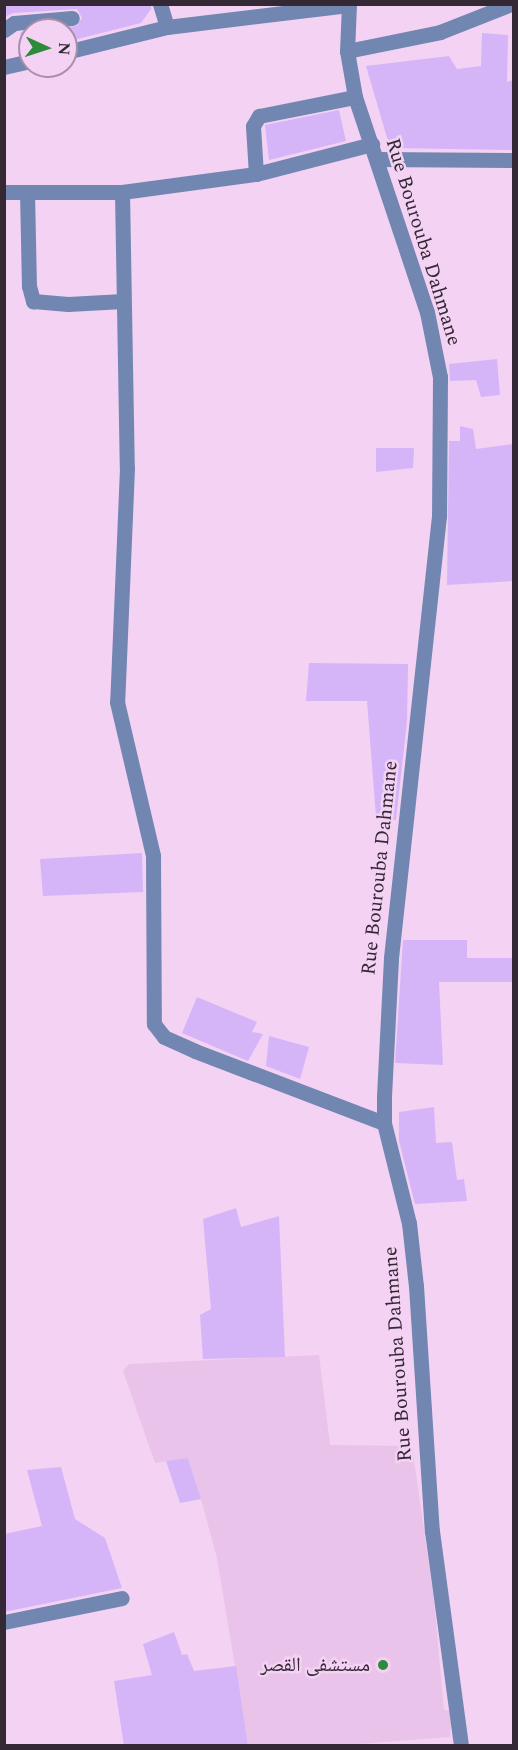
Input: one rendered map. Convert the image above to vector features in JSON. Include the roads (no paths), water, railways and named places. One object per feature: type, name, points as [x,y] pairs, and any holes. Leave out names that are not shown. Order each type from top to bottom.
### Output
[{"type":"street","points":[[160,4],[167,27]]},
{"type":"street","points":[[347,51],[440,32],[511,4]]},
{"type":"street","points":[[78,49],[167,27],[349,5]]},
{"type":"street","name":"Rue Bourouba Dahmane","points":[[349,5],[347,51],[355,97],[437,348],[441,479],[391,958],[384,1123],[410,1233],[432,1531],[461,1746]]},
{"type":"street","points":[[4,30],[18,23]]},
{"type":"street","points":[[256,174],[253,126],[259,116],[355,97]]},
{"type":"street","points":[[4,192],[122,192],[256,174],[374,152],[513,160]]},
{"type":"street","points":[[27,192],[29,286],[33,300],[59,304],[123,301]]},
{"type":"street","points":[[122,192],[127,468],[117,702],[153,856],[154,1024],[164,1037],[195,1051],[384,1123]]},
{"type":"street","points":[[4,1622],[122,1598]]},
{"type":"place","name":"مستشفى القصر","points":[[383,1665]]}]
